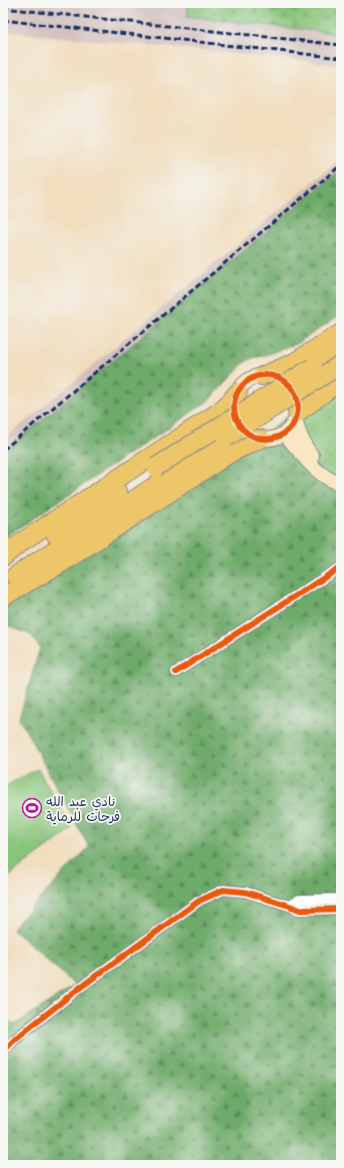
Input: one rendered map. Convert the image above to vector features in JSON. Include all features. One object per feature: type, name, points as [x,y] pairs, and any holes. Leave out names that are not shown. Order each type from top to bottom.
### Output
[{"type":"highway","points":[[262,376],[293,362],[341,333]]},
{"type":"highway","points":[[3,585],[55,542],[156,467],[341,348]]},
{"type":"highway","points":[[3,568],[135,499],[341,364]]},
{"type":"highway","points":[[297,416],[341,380]]},
{"type":"highway","points":[[3,558],[23,541],[217,413],[228,404],[238,392]]},
{"type":"highway","points":[[3,597],[60,564],[232,452],[262,439]]},
{"type":"street","points":[[297,416],[291,428],[284,434],[273,439],[262,439],[252,436],[243,430],[237,422],[234,412],[234,401],[244,384],[252,378],[274,376],[285,382],[293,390],[298,401],[297,416],[296,424],[311,454],[325,469],[341,476]]},
{"type":"street","points":[[284,434],[316,469],[327,478],[341,484]]},
{"type":"street","points":[[176,672],[341,567]]},
{"type":"street","points":[[3,1052],[14,1040],[78,989],[199,901],[211,895],[223,890],[245,892],[300,910],[341,909]]},
{"type":"street","points":[[290,906],[299,900],[341,899]]},
{"type":"shaded area","points":[[3,3],[189,3],[188,16],[341,34],[341,65],[3,31]]},
{"type":"shaded area","points":[[341,159],[341,169],[3,453],[3,440]]},
{"type":"green space","points":[[189,3],[341,3],[341,34],[187,16]]},
{"type":"green space","points":[[341,169],[341,314],[298,343],[263,356],[252,358],[244,363],[207,402],[3,539],[3,453]]},
{"type":"green space","points":[[341,377],[341,489],[266,432]]},
{"type":"green space","points":[[266,432],[278,436],[341,489],[341,1165],[3,1165],[3,1037],[14,1025],[69,989],[78,988],[12,928],[89,847],[19,718],[40,648],[31,635],[3,624],[3,596]]},
{"type":"green space","name":"نادي عبد الله فرحات للرماية","points":[[38,769],[72,829],[3,881],[3,787]]},
{"type":"green space","points":[[3,1016],[14,1025],[3,1037]]},
{"type":"railway","points":[[3,8],[341,45]]},
{"type":"railway","points":[[3,20],[341,58]]},
{"type":"railway","points":[[3,450],[341,165]]},
{"type":"cycle path","points":[[266,375],[278,378],[289,384],[295,395],[298,407],[295,419],[289,430],[278,436],[266,439],[254,436],[243,430],[237,419],[234,407],[237,395],[243,384],[254,378],[266,375]]},
{"type":"cycle path","points":[[176,672],[341,567]]},
{"type":"cycle path","points":[[3,1052],[14,1040],[78,989],[199,901],[223,890],[245,892],[300,910],[341,909]]},
{"type":"place","name":"نادي عبد الله فرحات للرماية","points":[[32,808]]}]
